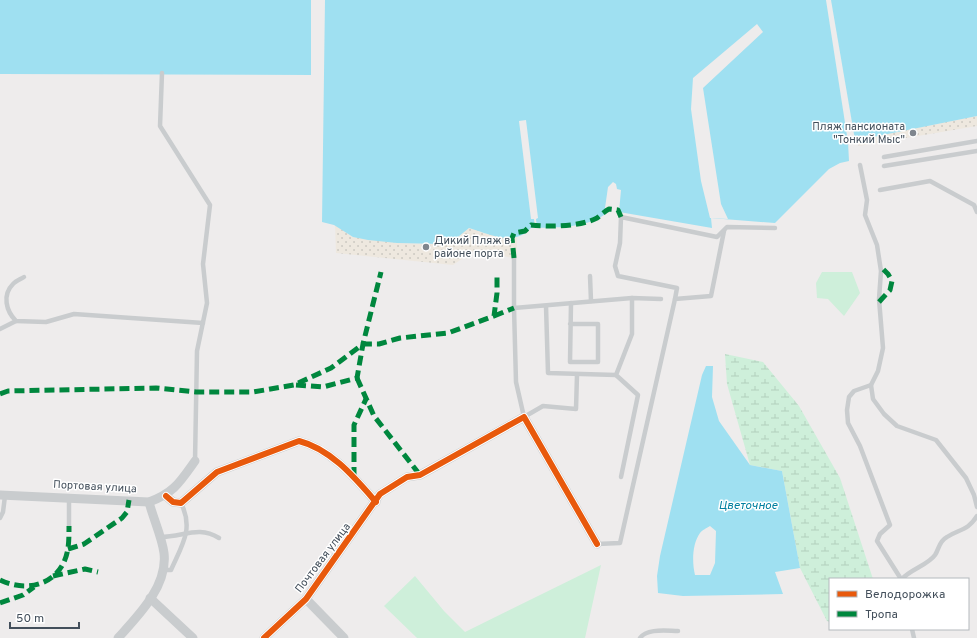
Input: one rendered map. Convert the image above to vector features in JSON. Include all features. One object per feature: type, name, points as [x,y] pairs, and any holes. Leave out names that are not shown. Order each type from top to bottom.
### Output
[{"type":"street","points":[[524,417],[596,544]]},
{"type":"street","name":"Почтовая улица","points":[[264,638],[306,598],[376,502],[380,494],[407,477],[420,475],[524,417]]},
{"type":"street","points":[[166,496],[173,502],[181,503],[217,472],[299,441],[313,444],[332,458],[354,477],[376,502]]},
{"type":"street","name":"Портовая улица","points":[[2,496],[149,502],[166,496],[181,481],[195,461]]},
{"type":"street","points":[[118,638],[150,598],[164,570],[164,552],[149,502]]},
{"type":"street","points":[[150,598],[193,638]]},
{"type":"street","points":[[306,598],[344,638]]},
{"type":"lane","points":[[162,73],[160,126],[210,205],[203,264],[207,303],[197,352],[195,461]]},
{"type":"lane","points":[[884,156],[977,141]]},
{"type":"lane","points":[[884,166],[977,151]]},
{"type":"lane","points":[[860,165],[867,200],[864,215],[876,245],[881,271],[879,299],[883,348],[878,371],[872,385],[873,399],[884,414],[897,426],[936,440],[949,454],[966,478],[977,507]]},
{"type":"lane","points":[[880,190],[930,180],[974,205],[977,212]]},
{"type":"lane","points":[[596,544],[620,543],[677,288],[618,276],[615,266],[620,243],[620,217],[717,237],[727,228],[774,228]]},
{"type":"lane","points":[[675,299],[711,296],[724,231]]},
{"type":"lane","points":[[514,258],[516,382],[524,417],[543,406],[576,409],[577,375]]},
{"type":"lane","points":[[590,276],[591,301]]},
{"type":"lane","points":[[16,321],[11,316],[6,306],[8,292],[13,284],[24,277]]},
{"type":"lane","points":[[514,308],[632,298],[661,299]]},
{"type":"lane","points":[[616,375],[632,334],[632,298]]},
{"type":"lane","points":[[570,303],[570,324],[570,362],[598,362],[598,324],[570,324]]},
{"type":"lane","points":[[546,306],[548,373],[616,375],[638,395],[621,477]]},
{"type":"lane","points":[[0,329],[16,321],[46,322],[74,314],[203,323]]},
{"type":"lane","points":[[872,385],[854,390],[849,397],[846,410],[848,423],[860,446],[890,525],[880,534],[877,541],[901,578]]},
{"type":"lane","points":[[0,518],[3,512],[2,496]]},
{"type":"lane","points":[[69,498],[69,526]]},
{"type":"lane","points":[[164,570],[171,570],[187,534],[186,513],[181,503]]},
{"type":"lane","points":[[903,578],[907,573],[935,556],[940,543],[947,537],[972,524],[977,516]]},
{"type":"lane","points":[[159,537],[187,534],[200,530],[210,532],[220,538]]},
{"type":"lane","points":[[640,638],[642,635],[653,632],[678,631]]},
{"type":"green space","points":[[822,272],[852,272],[860,293],[844,316],[828,299],[817,298],[816,283]]},
{"type":"green space","points":[[725,354],[763,362],[799,406],[840,478],[873,578],[829,578],[829,622],[827,621],[800,568],[782,471],[750,465],[727,384]]},
{"type":"green space","points":[[601,565],[585,638],[417,638],[384,606],[415,576],[444,611],[465,632]]},
{"type":"sand","name":"Пляж пансионата \"Тонкий Мыс\"","points":[[977,116],[977,126],[859,146],[855,140]]},
{"type":"sand","name":"Дикий Пляж в районе порта","points":[[335,225],[353,237],[397,243],[442,244],[469,228],[517,237],[517,259],[475,250],[453,265],[336,253]]},
{"type":"water","points":[[0,0],[311,0],[311,75],[0,74]]},
{"type":"water","points":[[325,0],[977,0],[977,116],[848,142],[849,161],[840,163],[829,169],[775,223],[711,218],[712,228],[619,212],[621,190],[617,189],[616,184],[613,182],[608,187],[604,215],[587,223],[559,227],[531,228],[524,234],[509,238],[493,236],[469,228],[453,241],[442,244],[397,243],[368,240],[353,237],[334,225],[322,222]]},
{"type":"water","name":"Цветочное","points":[[706,366],[713,366],[712,397],[719,421],[750,465],[782,471],[800,568],[775,572],[783,594],[683,596],[658,593],[657,576],[660,556],[702,375]],"holes":[[[710,526],[716,531],[715,563],[710,575],[695,575],[693,554],[697,537],[703,530]]]},
{"type":"pier","points":[[826,0],[831,0],[855,140],[848,142]]},
{"type":"pier","points":[[757,24],[763,32],[703,88],[721,204],[728,219],[710,218],[701,181],[691,109],[693,78]]},
{"type":"pier","points":[[526,120],[538,218],[536,219],[537,228],[535,228],[534,219],[531,219],[519,121]]},
{"type":"marked path","points":[[514,258],[512,238],[514,233],[525,231],[531,225],[573,225],[597,218],[609,209],[618,210],[621,217]]},
{"type":"marked path","points":[[879,302],[890,290],[892,281],[888,274],[880,266]]},
{"type":"marked path","points":[[296,385],[323,387],[357,378],[363,344],[381,272]]},
{"type":"marked path","points":[[0,394],[8,391],[156,388],[196,392],[253,392],[294,385],[331,368],[363,344],[379,344],[400,338],[448,333],[494,316],[497,293],[497,275]]},
{"type":"marked path","points":[[494,316],[514,308]]},
{"type":"marked path","points":[[357,378],[374,416],[420,475]]},
{"type":"marked path","points":[[354,477],[354,425],[366,399]]},
{"type":"marked path","points":[[68,549],[84,544],[122,518],[127,512],[129,500]]},
{"type":"marked path","points":[[0,580],[22,586],[33,585],[52,577],[59,570],[65,560],[68,545],[69,526]]},
{"type":"marked path","points":[[53,576],[85,569],[98,572]]},
{"type":"marked path","points":[[0,603],[23,595],[34,587]]},
{"type":"cycle path","points":[[264,638],[306,599],[380,494],[407,477],[420,475],[524,417],[597,544]]},
{"type":"cycle path","points":[[166,496],[173,502],[181,503],[217,472],[299,441],[311,445],[332,457],[360,483],[376,502]]},
{"type":"place","name":"Пляж пансионата \"Тонкий Мыс\"","points":[[913,133]]},
{"type":"place","name":"Дикий Пляж в районе порта","points":[[426,247]]}]
